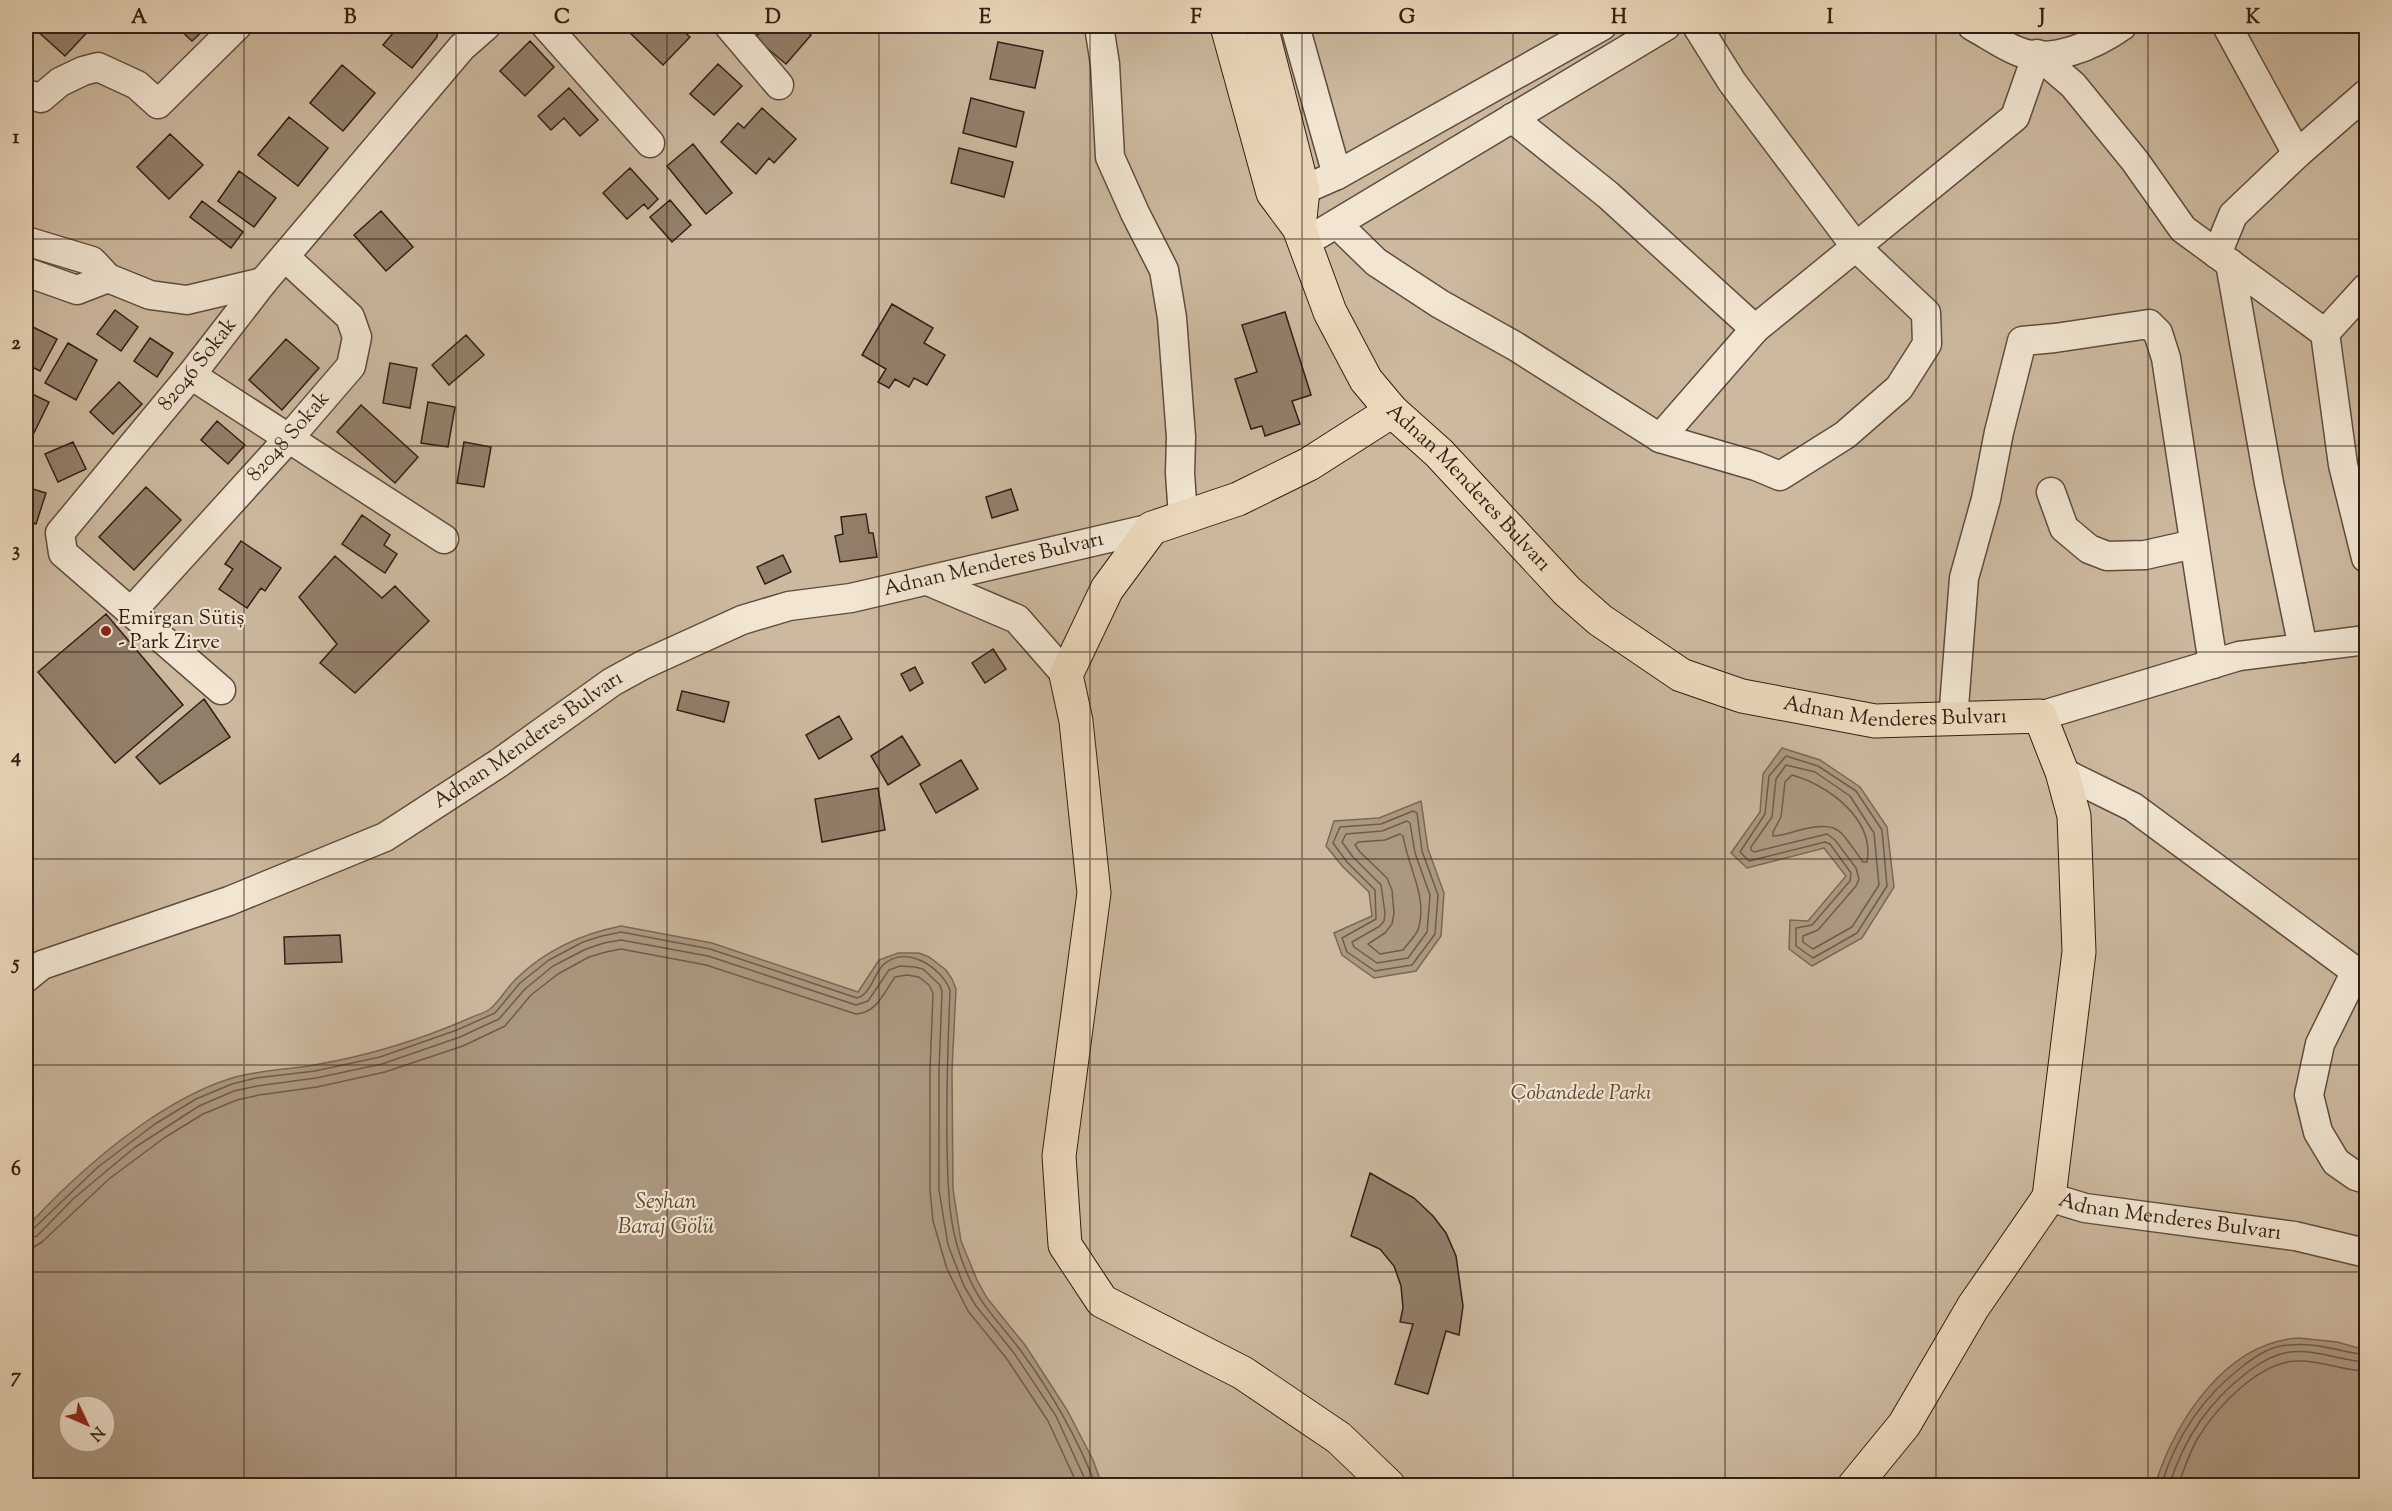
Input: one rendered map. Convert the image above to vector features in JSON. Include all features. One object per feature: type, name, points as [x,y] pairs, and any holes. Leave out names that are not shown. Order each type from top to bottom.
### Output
[{"type":"main road","points":[[1227,26],[1273,193],[1302,236],[1330,312],[1366,380],[1392,411]]},
{"type":"main road","points":[[1261,26],[1303,190],[1302,236]]},
{"type":"main road","name":"Adnan Menderes Bulvarı","points":[[1152,528],[1238,499],[1309,464],[1392,411],[1439,453],[1567,591],[1600,620],[1681,675],[1742,696],[1875,721],[2040,716],[2062,772],[2074,816],[2079,952],[2049,1197]]},
{"type":"main road","points":[[1152,528],[1107,589],[1066,675],[1076,721],[1094,892],[1059,1156],[1065,1245],[1102,1301],[1243,1373],[1339,1438],[1389,1485]]},
{"type":"main road","points":[[1854,1485],[1904,1425],[1973,1307],[2049,1197]]},
{"type":"street","points":[[26,94],[41,98],[60,82],[98,67],[137,85],[158,104],[237,26]]},
{"type":"street","points":[[546,26],[650,143]]},
{"type":"street","points":[[729,26],[778,85]]},
{"type":"street","points":[[1099,26],[1105,64],[1110,157],[1134,213],[1164,270],[1173,318],[1182,436],[1180,473],[1183,518]]},
{"type":"street","points":[[1295,26],[1337,175]]},
{"type":"street","points":[[1303,190],[1337,175],[1602,26]]},
{"type":"street","points":[[1302,236],[1337,224],[1666,26]]},
{"type":"street","points":[[1337,224],[1385,268],[1440,304],[1515,346],[1660,438],[1756,466],[1780,476],[1845,435],[1899,388],[1927,344],[1926,313],[1857,247],[1732,81],[1697,26]]},
{"type":"street","points":[[1972,26],[2019,52],[2052,56],[2106,36],[2122,26]]},
{"type":"street","points":[[2227,26],[2297,154]]},
{"type":"street","name":"82046 Sokak","points":[[221,690],[63,553],[60,533],[191,375],[263,282],[479,28]]},
{"type":"street","points":[[1660,438],[1755,329],[2015,117],[2037,54]]},
{"type":"street","points":[[2037,54],[2073,85],[2135,161],[2183,229],[2325,333],[2355,463],[2367,558]]},
{"type":"street","points":[[2303,648],[2223,258],[2233,215],[2297,154],[2367,94]]},
{"type":"street","points":[[1512,118],[1608,195],[1755,329]]},
{"type":"street","points":[[26,241],[92,261],[108,278],[150,295],[187,300],[263,282]]},
{"type":"street","name":"82048 Sokak","points":[[131,612],[351,366],[357,337],[350,317],[285,257]]},
{"type":"street","points":[[26,272],[77,290],[108,278]]},
{"type":"street","points":[[2325,333],[2367,288]]},
{"type":"street","points":[[1953,720],[1964,578],[1986,499],[1999,432],[2022,340],[2055,338],[2149,324],[2158,333],[2166,358],[2213,663]]},
{"type":"street","points":[[191,375],[444,539]]},
{"type":"street","points":[[2051,492],[2064,528],[2089,549],[2108,556],[2145,555],[2194,544]]},
{"type":"street","name":"Adnan Menderes Bulvarı","points":[[26,978],[42,965],[229,901],[385,837],[499,763],[612,682],[742,620],[789,606],[851,598],[1152,528]]},
{"type":"street","points":[[927,581],[1017,619],[1066,675]]},
{"type":"street","points":[[2040,716],[2239,656],[2367,640]]},
{"type":"street","points":[[2062,772],[2133,807],[2361,975],[2320,1044],[2309,1095],[2318,1132],[2336,1162],[2356,1176],[2367,1179]]},
{"type":"street","name":"Adnan Menderes Bulvarı","points":[[2049,1197],[2085,1208],[2295,1236],[2367,1253]]},
{"type":"green space","name":"Çobandede Parkı","points":[[26,26],[2366,26],[2366,1485],[26,1485]]},
{"type":"water","points":[[1782,748],[1820,760],[1860,787],[1887,827],[1894,887],[1862,938],[1812,966],[1789,949],[1790,920],[1808,921],[1846,876],[1824,848],[1747,868],[1731,853],[1760,812],[1763,774]]},
{"type":"water","points":[[1421,801],[1428,849],[1444,893],[1441,936],[1416,971],[1374,978],[1342,955],[1334,933],[1372,916],[1369,892],[1343,867],[1326,846],[1334,821],[1379,818]]},
{"type":"water","name":"Seyhan Baraj Gölü","points":[[621,926],[712,943],[858,992],[879,960],[898,953],[919,953],[929,957],[946,970],[956,989],[952,1071],[953,1189],[961,1241],[987,1298],[1025,1345],[1067,1410],[1093,1460],[1102,1485],[26,1485],[26,1227],[59,1194],[120,1140],[163,1111],[207,1087],[250,1074],[354,1057],[451,1026],[490,1009],[517,978],[552,951],[592,934]]},
{"type":"water","points":[[2299,1338],[2337,1342],[2366,1350],[2366,1485],[2155,1485],[2176,1436],[2207,1389],[2226,1370],[2248,1354],[2272,1343]]},
{"type":"building","points":[[38,26],[93,26],[65,56],[35,29]]},
{"type":"building","points":[[176,26],[208,26],[192,41]]},
{"type":"building","points":[[399,26],[438,26],[437,37],[412,68],[383,45]]},
{"type":"building","points":[[623,26],[677,26],[690,37],[663,65]]},
{"type":"building","points":[[765,26],[799,26],[811,35],[786,64],[755,38]]},
{"type":"building","points":[[1004,26],[1040,26],[1039,32]]},
{"type":"building","points":[[530,41],[554,67],[525,96],[500,71]]},
{"type":"building","points":[[998,42],[1043,51],[1035,88],[990,79]]},
{"type":"building","points":[[718,64],[742,86],[714,115],[690,94]]},
{"type":"building","points":[[342,65],[375,93],[343,131],[310,103]]},
{"type":"building","points":[[569,88],[598,120],[580,136],[564,118],[551,130],[538,116]]},
{"type":"building","points":[[971,98],[1024,112],[1016,147],[963,133]]},
{"type":"building","points":[[762,108],[796,139],[774,163],[769,158],[756,174],[721,142],[738,123],[744,128]]},
{"type":"building","points":[[289,117],[328,148],[298,186],[258,155]]},
{"type":"building","points":[[170,134],[203,165],[169,199],[137,167]]},
{"type":"building","points":[[693,144],[732,193],[706,214],[667,166]]},
{"type":"building","points":[[959,148],[1013,162],[1004,197],[951,183]]},
{"type":"building","points":[[630,168],[658,199],[648,209],[644,204],[627,219],[603,193]]},
{"type":"building","points":[[239,171],[276,198],[254,227],[218,201]]},
{"type":"building","points":[[670,200],[691,225],[672,242],[650,217]]},
{"type":"building","points":[[202,201],[243,232],[231,248],[190,217]]},
{"type":"building","points":[[381,211],[413,247],[386,271],[354,235]]},
{"type":"building","points":[[892,304],[933,328],[924,343],[945,355],[927,385],[914,378],[909,387],[895,379],[889,388],[878,382],[886,369],[862,355]]},
{"type":"building","points":[[115,310],[138,327],[121,351],[97,334]]},
{"type":"building","points":[[1285,312],[1311,395],[1292,401],[1300,424],[1265,436],[1262,426],[1251,429],[1235,379],[1257,372],[1242,325]]},
{"type":"building","points":[[27,324],[57,339],[40,371],[26,364]]},
{"type":"building","points":[[466,335],[484,355],[449,385],[432,365]]},
{"type":"building","points":[[150,338],[173,353],[157,377],[134,361]]},
{"type":"building","points":[[286,339],[319,368],[282,410],[249,380]]},
{"type":"building","points":[[68,343],[97,360],[76,400],[45,383]]},
{"type":"building","points":[[390,363],[417,368],[410,408],[383,403]]},
{"type":"building","points":[[119,382],[142,404],[113,434],[90,412]]},
{"type":"building","points":[[26,391],[49,402],[32,437],[26,433]]},
{"type":"building","points":[[428,402],[455,407],[448,447],[421,443]]},
{"type":"building","points":[[361,405],[418,457],[395,483],[337,432]]},
{"type":"building","points":[[217,421],[245,445],[228,464],[201,440]]},
{"type":"building","points":[[73,442],[86,469],[58,482],[45,454]]},
{"type":"building","points":[[464,442],[491,447],[484,487],[457,483]]},
{"type":"building","points":[[26,487],[46,493],[36,524],[26,520]]},
{"type":"building","points":[[146,487],[181,520],[134,570],[99,537]]},
{"type":"building","points":[[1011,489],[1018,510],[992,518],[986,497]]},
{"type":"building","points":[[866,514],[869,533],[873,533],[877,557],[840,562],[835,536],[843,534],[841,517]]},
{"type":"building","points":[[362,515],[390,535],[384,545],[397,554],[385,573],[342,544]]},
{"type":"building","points":[[241,541],[281,568],[265,591],[261,588],[247,608],[219,589],[233,569],[225,564]]},
{"type":"building","points":[[783,555],[791,572],[765,584],[757,567]]},
{"type":"building","points":[[335,556],[382,598],[395,586],[429,621],[355,693],[320,663],[337,644],[299,597]]},
{"type":"building","points":[[106,614],[183,705],[115,763],[38,672]]},
{"type":"building","points":[[993,649],[1006,669],[985,683],[972,663]]},
{"type":"building","points":[[915,667],[923,683],[910,691],[901,674]]},
{"type":"building","points":[[682,691],[729,702],[724,722],[677,710]]},
{"type":"building","points":[[204,699],[230,737],[160,784],[136,757]]},
{"type":"building","points":[[839,716],[852,739],[819,759],[806,735]]},
{"type":"building","points":[[902,736],[920,765],[888,785],[871,756]]},
{"type":"building","points":[[961,760],[978,789],[936,813],[920,784]]},
{"type":"building","points":[[878,788],[885,830],[822,842],[815,799]]},
{"type":"building","points":[[340,935],[342,962],[285,964],[284,937]]},
{"type":"building","points":[[1370,1173],[1414,1198],[1433,1216],[1446,1233],[1456,1256],[1463,1306],[1459,1335],[1446,1331],[1428,1394],[1395,1384],[1413,1324],[1400,1322],[1403,1308],[1401,1286],[1394,1266],[1380,1249],[1351,1236]]},
{"type":"place","name":"Emirgan Sütiş - Park Zirve","points":[[106,631]]}]
